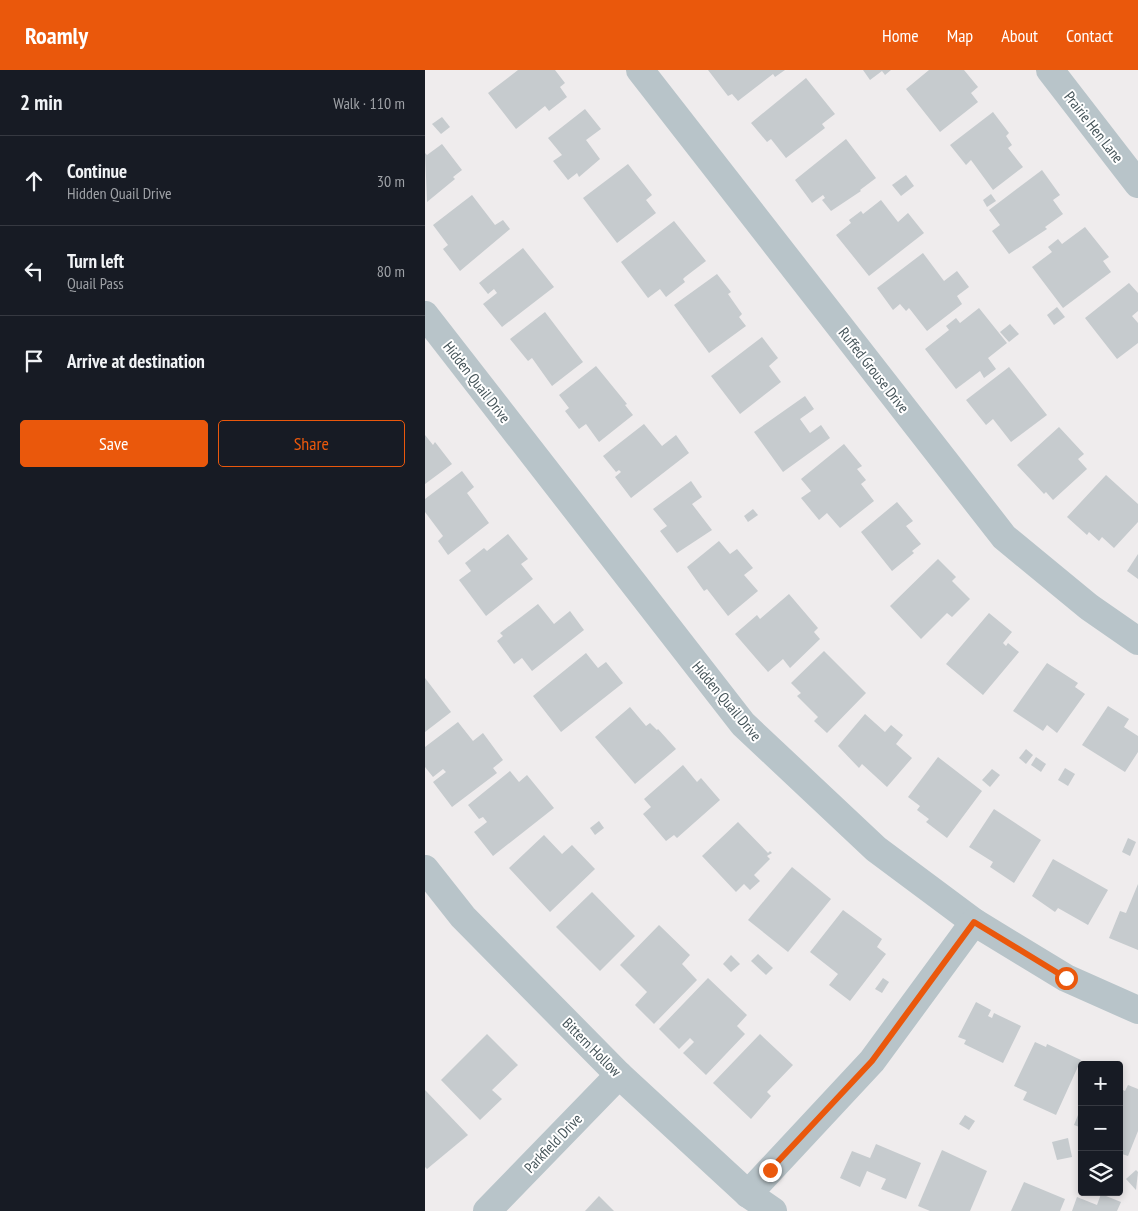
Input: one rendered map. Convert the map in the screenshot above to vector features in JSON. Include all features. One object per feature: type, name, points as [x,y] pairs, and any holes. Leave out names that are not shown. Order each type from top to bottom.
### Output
[{"type":"street","name":"Ruffed Grouse Drive","points":[[640,70],[1004,537],[1089,607],[1138,641]]},
{"type":"street","name":"Prairie Hen Lane","points":[[1050,70],[1138,184]]},
{"type":"street","name":"Hidden Quail Drive","points":[[425,315],[743,724],[876,849],[974,922],[1066,978],[1138,1010]]},
{"type":"street","name":"Bittern Hollow","points":[[425,869],[463,917],[619,1075],[748,1194],[773,1211]]},
{"type":"street","points":[[748,1194],[872,1061],[974,922]]},
{"type":"street","name":"Parkfield Drive","points":[[487,1211],[619,1075]]},
{"type":"building","points":[[518,70],[555,70],[565,83],[560,87],[567,97],[549,111],[545,106],[516,129],[488,93]]},
{"type":"building","points":[[708,70],[785,70],[775,77],[773,74],[738,101],[732,94],[728,96]]},
{"type":"building","points":[[863,70],[891,70],[885,75],[882,71],[870,80]]},
{"type":"building","points":[[929,70],[964,70],[978,87],[971,93],[978,102],[940,132],[906,89]]},
{"type":"building","points":[[806,78],[835,114],[822,124],[825,128],[786,158],[771,139],[767,142],[751,123]]},
{"type":"building","points":[[585,109],[601,129],[586,140],[600,159],[579,177],[577,173],[568,180],[553,161],[562,155],[548,138]]},
{"type":"building","points":[[993,112],[1009,133],[1006,136],[1012,145],[1008,148],[1023,167],[993,190],[971,160],[966,165],[950,145]]},
{"type":"building","points":[[442,117],[450,127],[441,134],[432,124]]},
{"type":"building","points":[[846,139],[876,178],[861,191],[831,211],[822,200],[825,198],[823,195],[812,203],[795,180]]},
{"type":"building","points":[[442,144],[462,170],[453,177],[455,179],[427,202],[425,153],[427,155]]},
{"type":"building","points":[[628,164],[652,195],[646,200],[656,213],[617,243],[583,198]]},
{"type":"building","points":[[1042,170],[1060,195],[1053,200],[1063,214],[1045,227],[1047,229],[1009,254],[992,231],[1000,225],[989,210]]},
{"type":"building","points":[[906,175],[914,186],[901,196],[892,185]]},
{"type":"building","points":[[991,194],[996,201],[987,207],[983,200]]},
{"type":"building","points":[[472,195],[495,225],[503,220],[510,229],[460,271],[443,249],[448,245],[433,225]]},
{"type":"building","points":[[881,200],[898,222],[908,213],[924,233],[869,276],[836,235],[851,223],[849,220],[861,211],[863,214]]},
{"type":"building","points":[[674,221],[706,261],[685,277],[683,279],[685,282],[666,297],[660,289],[648,298],[621,262]]},
{"type":"building","points":[[1085,227],[1109,257],[1103,261],[1111,272],[1063,308],[1032,267],[1052,252],[1048,247],[1058,239],[1062,244]]},
{"type":"building","points":[[523,248],[554,287],[502,327],[483,304],[497,293],[494,289],[488,294],[479,283]]},
{"type":"building","points":[[923,253],[944,281],[957,271],[969,287],[957,296],[962,304],[927,331],[909,308],[906,311],[900,304],[893,310],[877,288]]},
{"type":"building","points":[[717,274],[731,292],[728,294],[742,314],[739,317],[746,326],[709,353],[674,305]]},
{"type":"building","points":[[1129,283],[1138,293],[1138,311],[1132,316],[1138,323],[1138,343],[1117,359],[1085,318]]},
{"type":"building","points":[[1057,307],[1065,317],[1054,325],[1047,315]]},
{"type":"building","points":[[979,308],[1007,343],[988,358],[996,369],[984,378],[980,371],[956,389],[925,349],[949,330],[946,326],[956,318],[960,323]]},
{"type":"building","points":[[545,312],[583,362],[552,386],[532,358],[528,361],[510,339]]},
{"type":"building","points":[[1010,324],[1019,334],[1009,342],[1000,332]]},
{"type":"building","points":[[762,337],[778,358],[769,366],[781,382],[740,414],[711,376]]},
{"type":"building","points":[[596,366],[627,404],[625,405],[633,415],[599,442],[586,424],[579,429],[565,411],[569,408],[559,395]]},
{"type":"building","points":[[1009,367],[1047,415],[1011,442],[993,419],[986,425],[966,400]]},
{"type":"building","points":[[805,396],[814,409],[800,419],[810,433],[821,425],[830,438],[783,472],[754,432]]},
{"type":"building","points":[[644,424],[662,446],[676,435],[689,453],[631,498],[615,477],[621,472],[619,470],[616,472],[603,456]]},
{"type":"building","points":[[1059,427],[1084,454],[1078,459],[1087,469],[1053,500],[1046,492],[1044,494],[1017,465]]},
{"type":"building","points":[[425,435],[433,445],[435,442],[452,464],[425,484]]},
{"type":"building","points":[[844,444],[862,466],[857,469],[866,480],[861,484],[874,501],[840,528],[827,513],[819,520],[801,498],[811,491],[801,479]]},
{"type":"building","points":[[462,471],[474,487],[467,493],[489,523],[448,555],[438,541],[443,536],[425,512],[425,499]]},
{"type":"building","points":[[1106,475],[1138,504],[1138,522],[1114,548],[1102,537],[1099,541],[1089,532],[1087,535],[1067,517]]},
{"type":"building","points":[[691,481],[702,497],[692,504],[712,530],[677,553],[660,531],[667,526],[653,509]]},
{"type":"building","points":[[897,502],[913,521],[906,526],[921,544],[912,551],[914,553],[892,571],[861,532]]},
{"type":"building","points":[[753,509],[758,515],[748,522],[744,516]]},
{"type":"building","points":[[508,534],[528,559],[521,564],[533,579],[486,616],[459,580],[471,571],[465,563],[484,548],[487,551]]},
{"type":"building","points":[[719,541],[730,554],[737,549],[753,568],[744,575],[758,591],[728,616],[707,589],[704,591],[687,567]]},
{"type":"building","points":[[1138,554],[1138,579],[1127,571]]},
{"type":"building","points":[[938,559],[956,577],[952,581],[970,599],[952,617],[947,613],[921,639],[890,606]]},
{"type":"building","points":[[789,594],[818,628],[814,632],[820,639],[790,668],[783,659],[768,672],[735,634],[757,615],[760,619]]},
{"type":"building","points":[[538,604],[554,624],[570,611],[584,630],[532,671],[522,658],[514,664],[497,641],[503,636],[500,633]]},
{"type":"building","points":[[989,613],[1012,632],[1003,643],[1006,646],[1008,643],[1019,652],[983,695],[946,664]]},
{"type":"building","points":[[824,651],[866,693],[827,733],[814,721],[818,717],[797,696],[801,693],[791,683]]},
{"type":"building","points":[[586,653],[598,668],[606,662],[623,683],[561,732],[533,696]]},
{"type":"building","points":[[1047,663],[1078,683],[1075,687],[1085,694],[1057,733],[1047,725],[1043,731],[1013,711]]},
{"type":"building","points":[[425,678],[451,712],[425,732]]},
{"type":"building","points":[[1108,706],[1129,719],[1124,727],[1138,736],[1138,752],[1125,772],[1082,745]]},
{"type":"building","points":[[630,707],[646,726],[650,723],[658,729],[676,749],[635,784],[595,737]]},
{"type":"building","points":[[865,714],[885,732],[891,725],[903,735],[896,744],[912,758],[887,787],[862,764],[859,768],[838,746]]},
{"type":"building","points":[[458,722],[473,741],[483,733],[503,760],[493,768],[497,773],[452,807],[433,782],[446,772],[443,769],[433,777],[425,767],[425,747]]},
{"type":"building","points":[[1026,749],[1033,755],[1026,764],[1019,758]]},
{"type":"building","points":[[938,757],[982,791],[947,838],[926,822],[929,819],[917,810],[920,806],[908,797]]},
{"type":"building","points":[[1036,757],[1046,764],[1041,772],[1031,765]]},
{"type":"building","points":[[683,765],[697,782],[701,778],[720,800],[677,838],[674,835],[666,841],[643,814],[651,807],[644,799]]},
{"type":"building","points":[[1065,768],[1075,774],[1068,786],[1058,780]]},
{"type":"building","points":[[992,769],[1000,775],[990,787],[982,780]]},
{"type":"building","points":[[510,771],[519,782],[527,775],[554,808],[493,856],[474,832],[487,822],[483,817],[479,819],[468,805]]},
{"type":"building","points":[[994,809],[1041,840],[1014,883],[990,867],[993,862],[969,847]]},
{"type":"building","points":[[599,821],[604,828],[595,835],[590,828]]},
{"type":"building","points":[[738,822],[768,853],[770,851],[772,853],[767,856],[770,859],[754,875],[760,881],[750,890],[744,884],[736,892],[702,856]]},
{"type":"building","points":[[544,835],[562,854],[572,845],[595,869],[550,912],[509,868]]},
{"type":"building","points":[[1128,838],[1136,842],[1130,856],[1122,852]]},
{"type":"building","points":[[1053,859],[1108,890],[1088,925],[1058,908],[1055,912],[1032,896]]},
{"type":"building","points":[[792,867],[831,899],[788,952],[748,920]]},
{"type":"building","points":[[1138,884],[1138,950],[1109,938],[1120,911],[1126,913]]},
{"type":"building","points":[[592,892],[635,936],[600,971],[556,927]]},
{"type":"building","points":[[843,910],[882,939],[877,947],[886,954],[850,1001],[829,985],[838,974],[810,952]]},
{"type":"building","points":[[659,925],[690,955],[682,964],[697,980],[654,1024],[635,1005],[647,992],[620,965]]},
{"type":"building","points":[[758,954],[773,968],[766,975],[751,961]]},
{"type":"building","points":[[731,955],[740,964],[731,972],[723,964]]},
{"type":"building","points":[[708,978],[747,1015],[737,1026],[745,1034],[706,1075],[683,1053],[694,1042],[690,1038],[679,1049],[659,1029]]},
{"type":"building","points":[[883,978],[889,982],[882,993],[875,989]]},
{"type":"building","points":[[976,1002],[991,1010],[988,1016],[992,1018],[994,1013],[1021,1026],[1003,1063],[964,1044],[966,1040],[958,1037]]},
{"type":"building","points":[[487,1034],[518,1065],[492,1090],[502,1099],[480,1120],[441,1080]]},
{"type":"building","points":[[760,1034],[793,1065],[767,1092],[771,1096],[751,1119],[713,1083]]},
{"type":"building","points":[[1035,1042],[1046,1047],[1047,1044],[1081,1060],[1078,1061],[1078,1067],[1056,1115],[1023,1100],[1027,1092],[1014,1086]]},
{"type":"building","points":[[1128,1085],[1138,1089],[1138,1131],[1128,1156],[1123,1154],[1123,1090],[1125,1091]]},
{"type":"building","points":[[425,1090],[468,1135],[427,1169],[425,1167]]},
{"type":"building","points":[[965,1115],[975,1121],[969,1130],[959,1124]]},
{"type":"building","points":[[1078,1115],[1078,1126],[1074,1125]]},
{"type":"building","points":[[1068,1138],[1072,1157],[1057,1160],[1052,1142]]},
{"type":"building","points":[[876,1144],[921,1163],[906,1199],[881,1189],[886,1179],[867,1171],[860,1187],[840,1178],[852,1151],[870,1158]]},
{"type":"building","points":[[942,1150],[987,1171],[970,1211],[930,1211],[918,1206]]},
{"type":"building","points":[[1136,1170],[1138,1172],[1136,1190],[1126,1179]]},
{"type":"building","points":[[1024,1182],[1065,1199],[1060,1211],[1011,1211]]},
{"type":"building","points":[[599,1196],[614,1211],[585,1211]]},
{"type":"building","points":[[1100,1196],[1106,1196],[1121,1202],[1117,1211],[1072,1211],[1077,1197],[1097,1205]]},
{"type":"route","points":[[770,1170],[832,1106],[872,1061],[974,922],[1066,978]]}]
